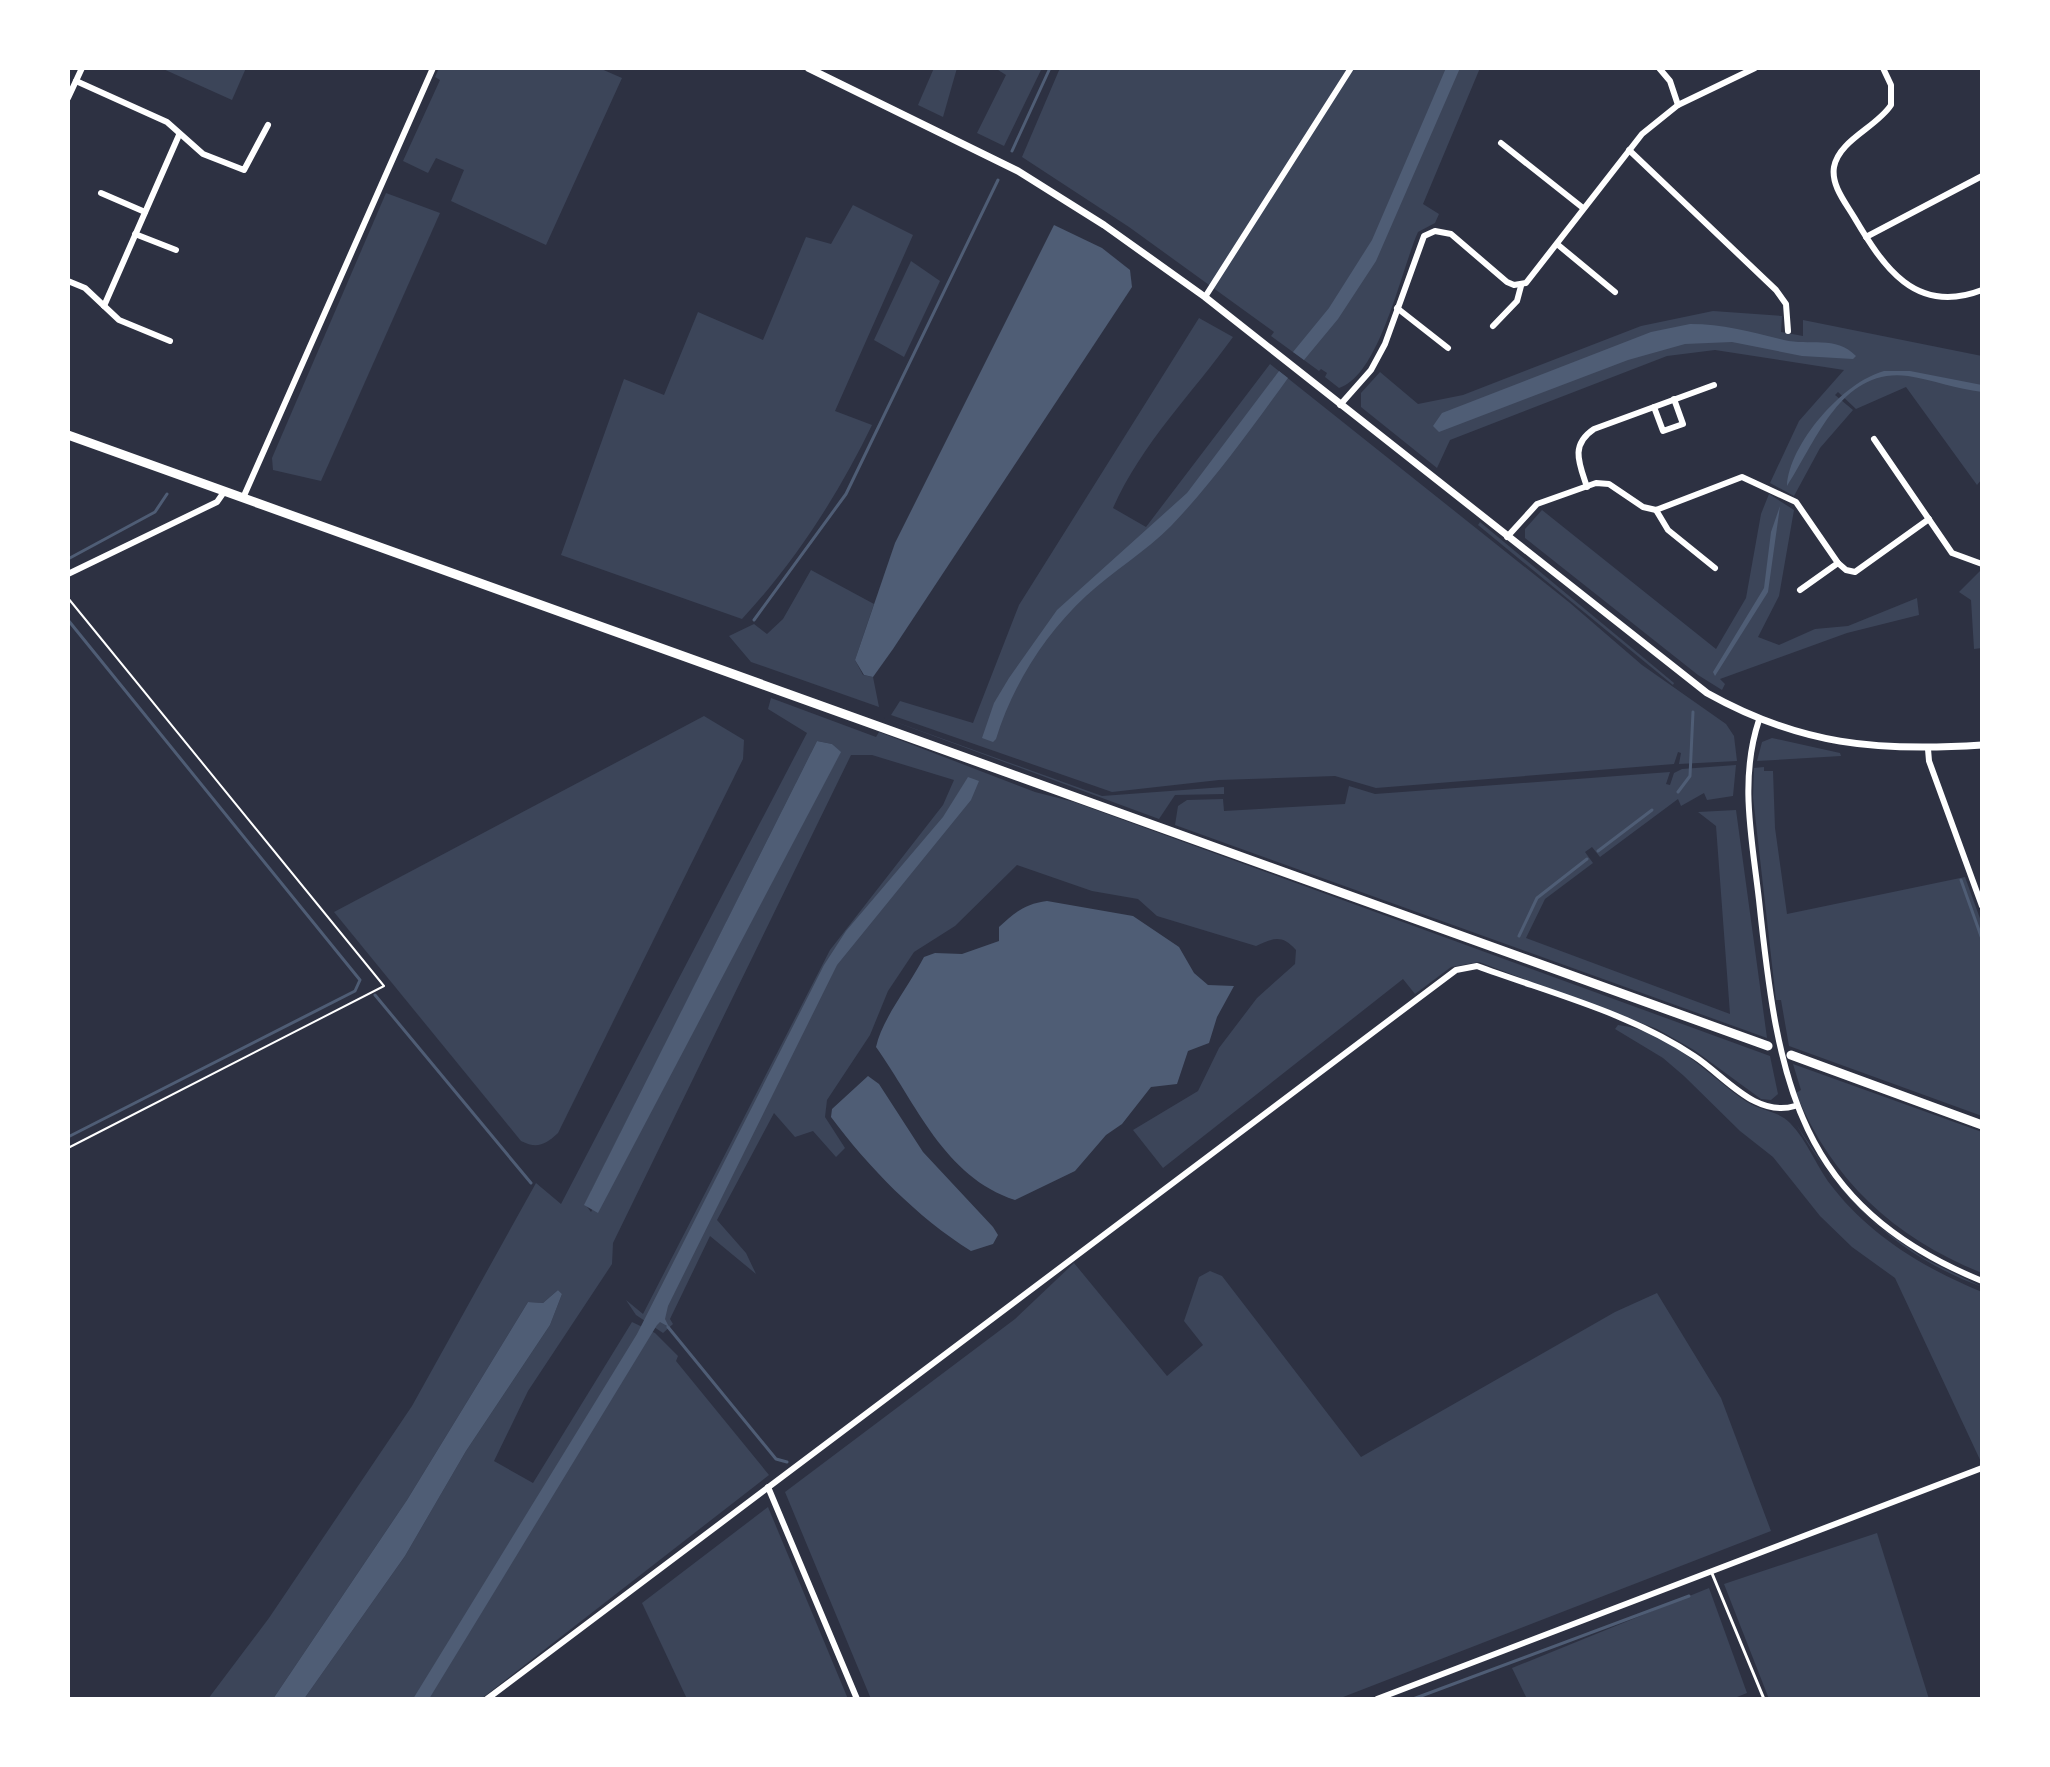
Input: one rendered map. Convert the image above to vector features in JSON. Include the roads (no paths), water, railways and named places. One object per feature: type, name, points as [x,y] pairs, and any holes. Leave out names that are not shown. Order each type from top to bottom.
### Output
[{"type":"main road","points":[[68,435],[1768,1046]]},
{"type":"main road","points":[[1791,1055],[1982,1125]]},
{"type":"street","points":[[68,97],[82,68]]},
{"type":"street","points":[[243,498],[433,68]]},
{"type":"street","points":[[808,68],[1018,171],[1104,225],[1205,297],[1678,673],[1759,720],[1835,743],[1868,748],[1928,749],[1982,745]]},
{"type":"street","points":[[1205,297],[1351,68]]},
{"type":"street","points":[[1659,68],[1670,81],[1678,105]]},
{"type":"street","points":[[1493,326],[1517,301],[1521,286],[1651,125],[1678,105],[1755,68]]},
{"type":"street","points":[[1883,68],[1891,85],[1891,105],[1872,126],[1841,151],[1834,168],[1838,190],[1890,272],[1919,291],[1954,296],[1982,290]]},
{"type":"street","points":[[76,81],[167,122],[203,154],[244,170],[268,125]]},
{"type":"street","points":[[104,306],[179,135]]},
{"type":"street","points":[[1501,143],[1583,208]]},
{"type":"street","points":[[1629,150],[1776,290],[1786,304],[1788,331]]},
{"type":"street","points":[[1866,237],[1982,176]]},
{"type":"street","points":[[101,193],[145,212]]},
{"type":"street","points":[[1340,405],[1371,370],[1385,344],[1421,241],[1435,231],[1451,234],[1507,282],[1521,286]]},
{"type":"street","points":[[135,234],[176,250]]},
{"type":"street","points":[[1557,244],[1615,292]]},
{"type":"street","points":[[68,281],[85,288],[119,320],[170,341]]},
{"type":"street","points":[[1397,308],[1448,348]]},
{"type":"street","points":[[1587,487],[1577,450],[1582,437],[1714,385]]},
{"type":"street","points":[[1654,407],[1663,431],[1683,424],[1674,399]]},
{"type":"street","points":[[1874,439],[1952,553],[1982,564]]},
{"type":"street","points":[[1507,537],[1537,504],[1587,487],[1609,484],[1643,507],[1656,510],[1742,477],[1796,502],[1838,563],[1855,572],[1929,519]]},
{"type":"street","points":[[68,574],[217,502],[224,492]]},
{"type":"street","points":[[1656,510],[1668,530],[1715,568]]},
{"type":"street","points":[[1800,590],[1838,563]]},
{"type":"street","points":[[1759,720],[1745,782],[1776,1032],[1795,1106],[1817,1149],[1842,1186],[1883,1227],[1931,1259],[1982,1281]]},
{"type":"street","points":[[1928,749],[1929,761],[1982,906]]},
{"type":"street","points":[[487,1699],[1456,970],[1477,966],[1655,1031],[1696,1057],[1754,1102],[1776,1110],[1795,1106]]},
{"type":"street","points":[[1377,1699],[1982,1468]]},
{"type":"street","points":[[768,1487],[857,1699]]},
{"type":"lane","points":[[1711,1571],[1764,1699]]},
{"type":"waterway","points":[[1012,151],[1050,68]]},
{"type":"waterway","points":[[754,620],[846,494],[998,180]]},
{"type":"waterway","points":[[68,559],[155,512],[167,494]]},
{"type":"waterway","points":[[68,620],[360,980],[355,991],[68,1137]]},
{"type":"waterway","points":[[1678,792],[1690,776],[1693,712]]},
{"type":"waterway","points":[[1598,851],[1652,810]]},
{"type":"waterway","points":[[1519,936],[1537,898],[1587,859]]},
{"type":"waterway","points":[[1961,880],[1982,939]]},
{"type":"waterway","points":[[375,995],[531,1183]]},
{"type":"waterway","points":[[668,1327],[776,1459],[787,1462]]},
{"type":"waterway","points":[[1413,1699],[1689,1596]]}]
